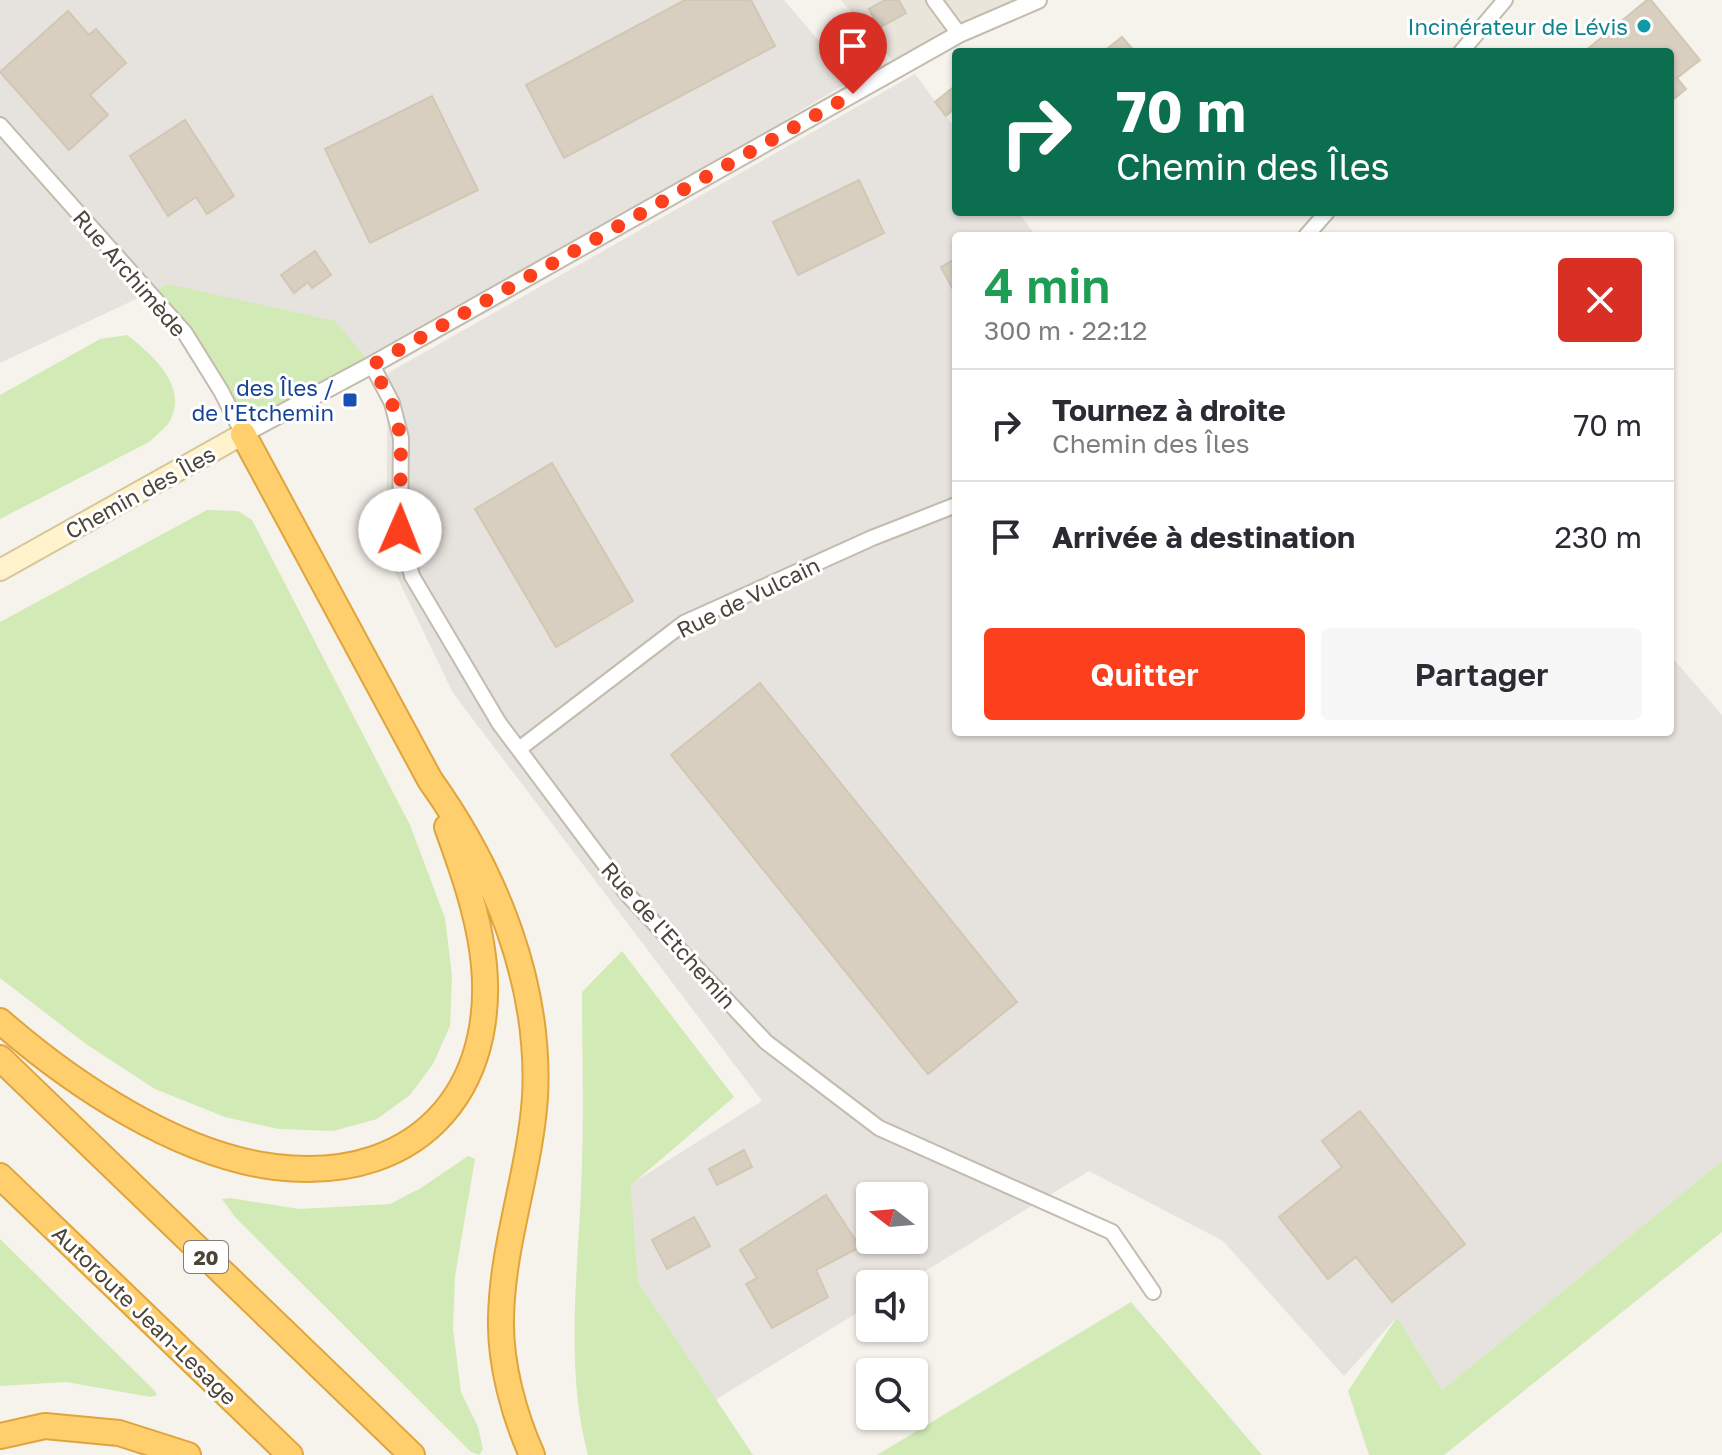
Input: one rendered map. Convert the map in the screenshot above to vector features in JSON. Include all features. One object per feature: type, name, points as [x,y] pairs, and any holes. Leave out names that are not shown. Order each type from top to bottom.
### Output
[{"type":"highway","points":[[243,434],[430,780],[458,819],[491,884],[520,962],[534,1034],[535,1098],[506,1259],[500,1321],[507,1379],[532,1455]]},
{"type":"highway","points":[[0,1021],[93,1093],[153,1127],[222,1154],[275,1167],[332,1167],[382,1156],[412,1141],[442,1117],[465,1085],[479,1044],[485,995],[481,939],[467,882],[430,780]]},
{"type":"highway","name":"20","points":[[0,1058],[412,1455]]},
{"type":"highway","name":"Autoroute Jean-Lesage","points":[[0,1176],[290,1455]]},
{"type":"highway","points":[[0,1436],[45,1426],[119,1433],[188,1455]]},
{"type":"main road","name":"Chemin des Îles","points":[[0,570],[243,434]]},
{"type":"street","points":[[934,0],[959,34]]},
{"type":"street","name":"Chemin des Îles","points":[[243,434],[372,365],[959,34],[1038,0]]},
{"type":"street","points":[[1464,48],[1505,0]]},
{"type":"street","name":"Rue Archimède","points":[[0,125],[185,333],[243,434]]},
{"type":"street","points":[[1310,232],[1324,216]]},
{"type":"street","name":"Rue de l'Etchemin","points":[[372,365],[392,403],[401,438],[400,530],[412,576],[499,723],[627,894],[766,1042],[879,1128],[1112,1232],[1153,1292]]},
{"type":"street","name":"Rue de Vulcain","points":[[519,749],[684,623],[872,538],[952,507]]},
{"type":"shaded area","points":[[0,0],[784,0],[852,80],[372,365],[168,284],[0,363]]},
{"type":"shaded area","points":[[841,0],[1037,0],[903,73]]},
{"type":"shaded area","points":[[915,74],[952,124],[952,216],[1021,216],[1033,232],[952,232],[952,736],[1674,736],[1674,660],[1722,715],[1722,1161],[1442,1390],[1397,1317],[1344,1376],[1223,1241],[1089,1171],[927,1270],[856,1270],[856,1314],[715,1400],[638,1282],[631,1184],[762,1101],[453,693],[386,554],[388,373]]},
{"type":"green space","points":[[168,284],[335,321],[372,365],[243,434],[221,391],[149,293]]},
{"type":"green space","points":[[127,335],[157,362],[172,385],[174,411],[168,424],[149,442],[0,519],[0,395],[100,339]]},
{"type":"green space","points":[[207,510],[238,511],[252,520],[410,825],[445,918],[452,976],[450,1026],[433,1064],[410,1095],[377,1119],[333,1131],[279,1129],[225,1117],[155,1089],[86,1044],[0,978],[0,622]]},
{"type":"green space","points":[[622,951],[734,1097],[631,1185],[638,1282],[753,1455],[588,1455],[580,1419],[575,1347],[583,1142],[582,992]]},
{"type":"green space","points":[[468,1156],[475,1159],[455,1276],[453,1329],[461,1392],[478,1427],[483,1449],[479,1455],[471,1452],[235,1217],[222,1199],[299,1209],[390,1204],[421,1188]]},
{"type":"green space","points":[[1722,1161],[1722,1232],[1444,1455],[1369,1455],[1348,1391],[1397,1317],[1442,1390]]},
{"type":"green space","points":[[0,1239],[157,1395],[151,1397],[66,1382],[0,1386]]},
{"type":"green space","points":[[1131,1302],[1262,1455],[877,1455],[919,1430],[928,1430],[928,1424]]},
{"type":"building","points":[[685,0],[751,0],[775,46],[564,158],[526,85]]},
{"type":"building","points":[[885,0],[899,0],[906,13],[879,28],[869,9]]},
{"type":"building","name":"Incinérateur de Lévis","points":[[1647,0],[1651,0],[1700,60],[1677,78],[1686,89],[1674,99],[1674,48],[1589,48]]},
{"type":"building","points":[[68,11],[89,35],[96,29],[126,63],[90,95],[108,115],[69,150],[0,72]]},
{"type":"building","points":[[848,19],[863,38],[846,51],[832,32]]},
{"type":"building","points":[[1122,37],[1132,48],[1108,48]]},
{"type":"building","points":[[952,88],[952,111],[946,116],[935,102]]},
{"type":"building","points":[[432,96],[478,190],[370,243],[325,149]]},
{"type":"building","points":[[185,120],[234,196],[207,214],[196,197],[168,216],[130,156]]},
{"type":"building","points":[[859,180],[884,233],[798,275],[773,222]]},
{"type":"building","points":[[315,251],[331,275],[312,288],[308,282],[294,293],[281,275]]},
{"type":"building","points":[[952,260],[952,288],[941,267]]},
{"type":"building","points":[[552,463],[633,601],[556,647],[475,509]]},
{"type":"building","points":[[760,683],[1017,1002],[928,1074],[671,755]]},
{"type":"building","points":[[1360,1111],[1465,1244],[1392,1302],[1356,1257],[1328,1279],[1279,1217],[1342,1167],[1322,1141]]},
{"type":"building","points":[[744,1150],[752,1167],[717,1185],[709,1169]]},
{"type":"building","points":[[826,1195],[856,1241],[856,1249],[816,1270],[828,1297],[772,1328],[746,1284],[757,1278],[740,1250]]},
{"type":"building","points":[[694,1217],[710,1246],[667,1269],[652,1240]]},
{"type":"place","name":"Incinérateur de Lévis","points":[[1644,26]]},
{"type":"place","name":"des Îles / de l'Etchemin","points":[[350,400]]},
{"type":"route","points":[[400,530],[401,438],[392,403],[372,365],[853,94]]}]
